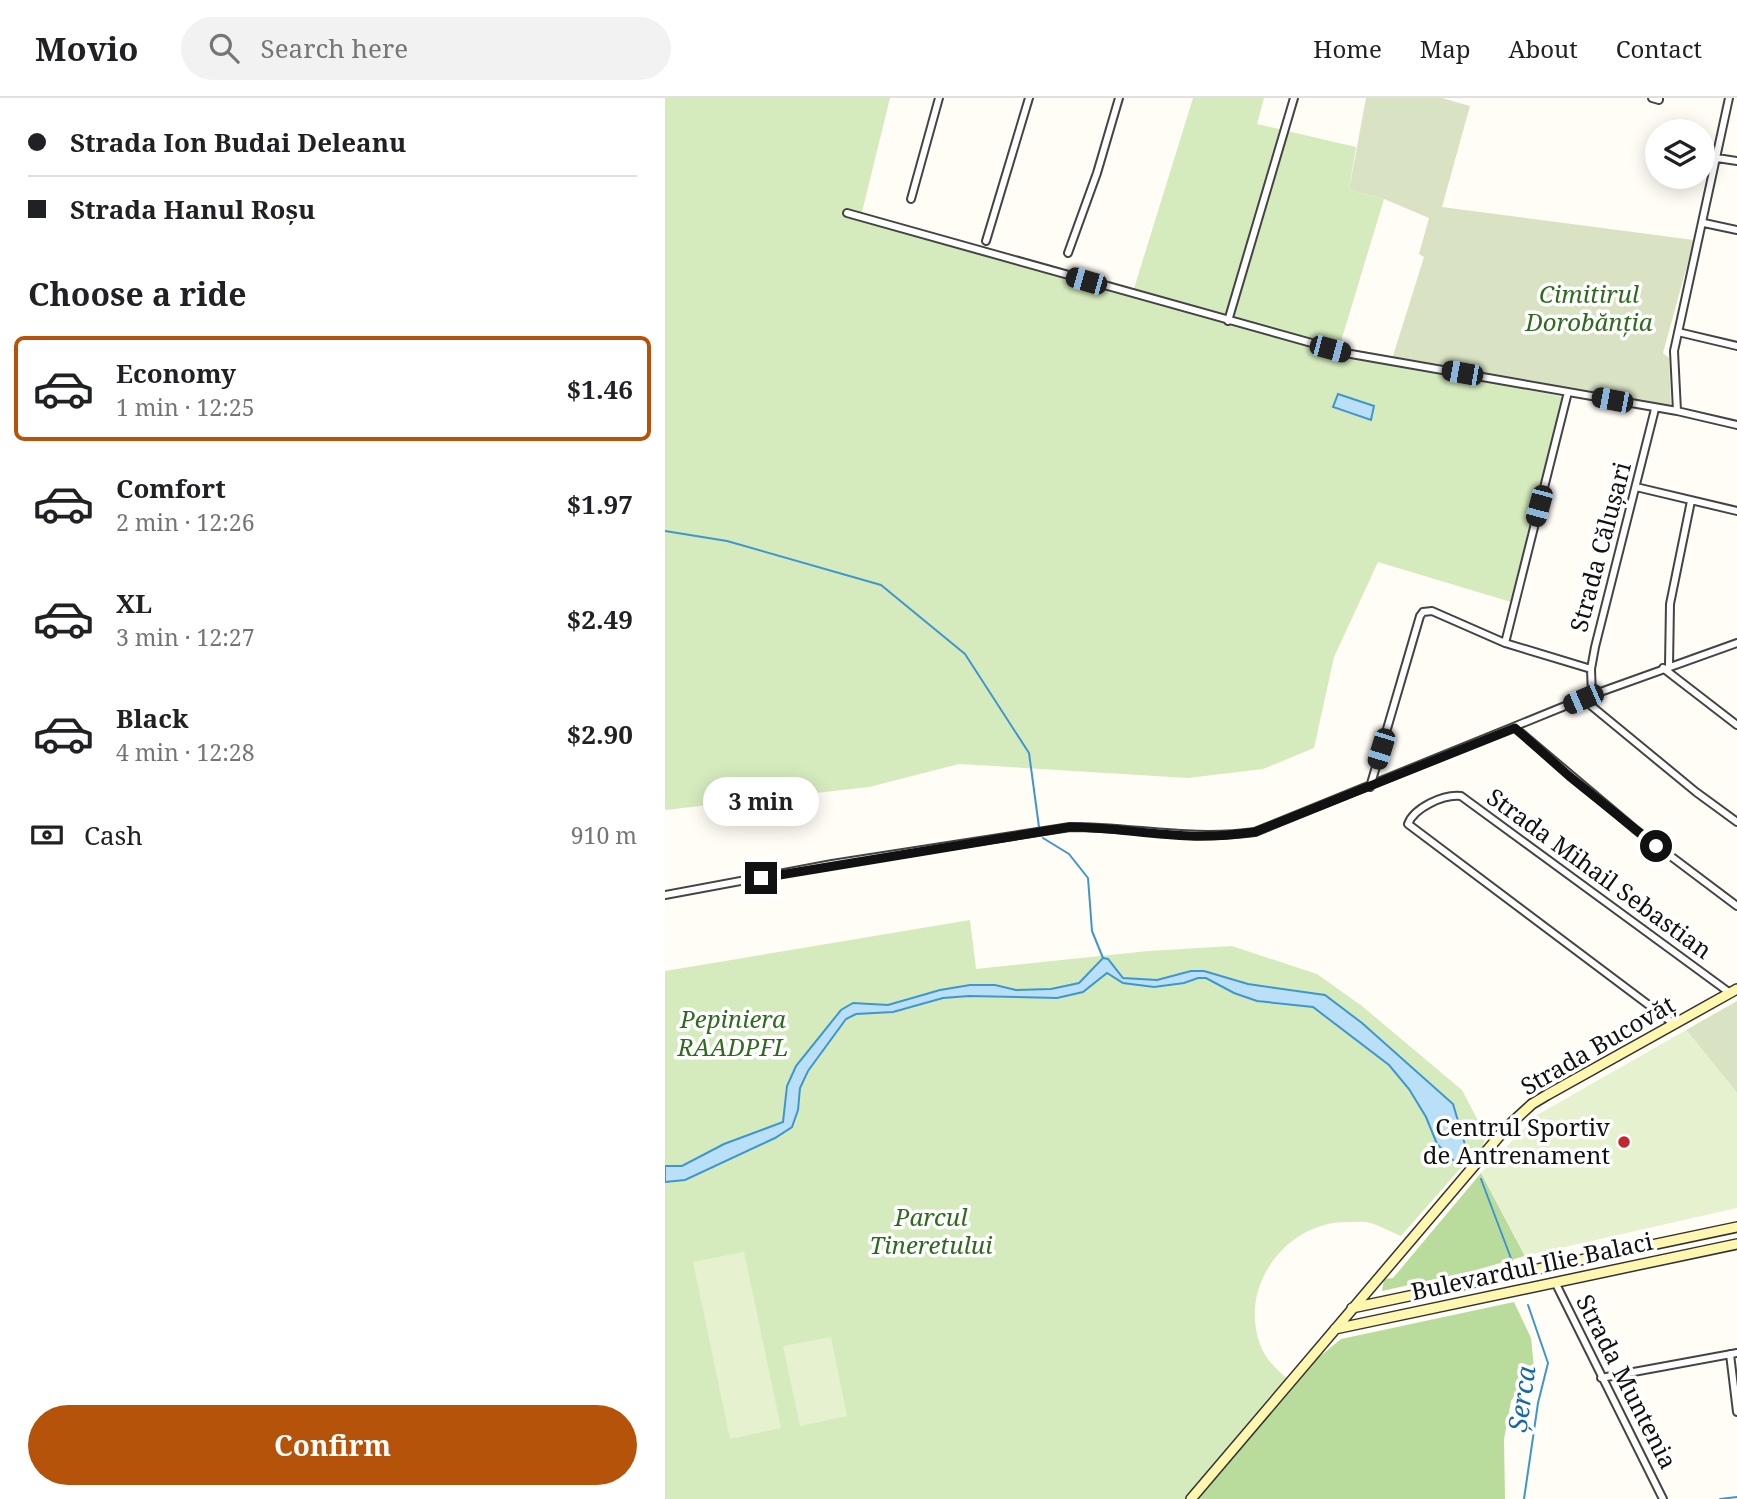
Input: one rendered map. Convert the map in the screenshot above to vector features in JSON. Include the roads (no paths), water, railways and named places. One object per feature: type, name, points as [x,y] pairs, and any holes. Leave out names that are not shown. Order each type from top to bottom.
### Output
[{"type":"main road","name":"Strada Bucovăț","points":[[1191,1499],[1519,1115],[1547,1094],[1733,991]]},
{"type":"main road","name":"Bulevardul Ilie Balaci","points":[[1352,1308],[1737,1227]]},
{"type":"main road","name":"Bulevardul Ilie Balaci","points":[[1335,1329],[1737,1244]]},
{"type":"street","points":[[911,199],[939,98]]},
{"type":"street","points":[[986,241],[1029,98]]},
{"type":"street","points":[[1068,253],[1097,173],[1119,98]]},
{"type":"street","points":[[1228,321],[1294,98]]},
{"type":"street","points":[[1677,411],[1674,351],[1729,98]]},
{"type":"street","points":[[1717,159],[1737,161]]},
{"type":"street","points":[[847,213],[1351,354],[1677,411],[1737,425]]},
{"type":"street","points":[[1703,223],[1737,230]]},
{"type":"street","points":[[1678,332],[1737,346]]},
{"type":"street","points":[[1504,643],[1568,392]]},
{"type":"street","name":"Strada Călușari","points":[[1593,695],[1591,669],[1595,646],[1655,409]]},
{"type":"street","points":[[1636,487],[1737,510]]},
{"type":"street","points":[[1666,667],[1670,604],[1691,501]]},
{"type":"street","points":[[1370,787],[1420,616],[1425,611],[1432,611],[1504,643],[1591,669]]},
{"type":"street","points":[[665,895],[832,864],[1084,827],[1211,837],[1255,832],[1666,667],[1734,644],[1737,650]]},
{"type":"street","points":[[1666,667],[1737,725]]},
{"type":"street","points":[[1583,699],[1696,792],[1737,822]]},
{"type":"street","points":[[1515,728],[1636,831],[1737,906]]},
{"type":"street","name":"Strada Mihail Sebastian","points":[[1674,1024],[1408,824],[1412,815],[1440,800],[1453,795],[1461,796],[1733,991]]},
{"type":"street","name":"Strada Muntenia","points":[[1555,1282],[1663,1499]]},
{"type":"street","points":[[1601,1378],[1733,1353],[1737,1412]]},
{"type":"water","points":[[1338,394],[1374,406],[1371,420],[1333,407]]},
{"type":"water","points":[[1103,958],[1108,959],[1123,978],[1157,980],[1191,971],[1204,971],[1248,984],[1325,995],[1362,1023],[1453,1104],[1468,1155],[1465,1162],[1457,1164],[1437,1144],[1426,1117],[1409,1089],[1389,1065],[1313,1007],[1257,1001],[1234,993],[1206,978],[1154,987],[1123,983],[1107,973],[1083,992],[1057,998],[943,998],[893,1012],[856,1014],[846,1019],[808,1071],[800,1088],[798,1110],[792,1127],[775,1138],[685,1180],[665,1182],[665,1166],[682,1166],[724,1144],[783,1122],[787,1086],[796,1066],[841,1010],[853,1003],[888,1005],[940,990],[970,985],[995,985],[1016,990],[1051,989],[1079,983]]},
{"type":"waterway","points":[[665,531],[727,541],[881,585],[965,654],[1029,753],[1039,827]]},
{"type":"waterway","points":[[1043,838],[1069,854],[1088,878],[1092,931],[1103,958]]},
{"type":"waterway","name":"Șerca","points":[[1481,1179],[1512,1261]]},
{"type":"waterway","name":"Șerca","points":[[1524,1499],[1538,1403],[1548,1363],[1528,1305]]},
{"type":"waterway","points":[[1720,1499],[1737,1497]]},
{"type":"place","name":"Centrul Sportiv de Antrenament","points":[[1624,1142]]},
{"type":"park label","name":"Cimitirul Dorobănția","points":[[1589,309]]},
{"type":"park label","name":"Pepiniera RAADPFL","points":[[733,1034]]},
{"type":"park label","name":"Parcul Tineretului","points":[[931,1232]]}]
